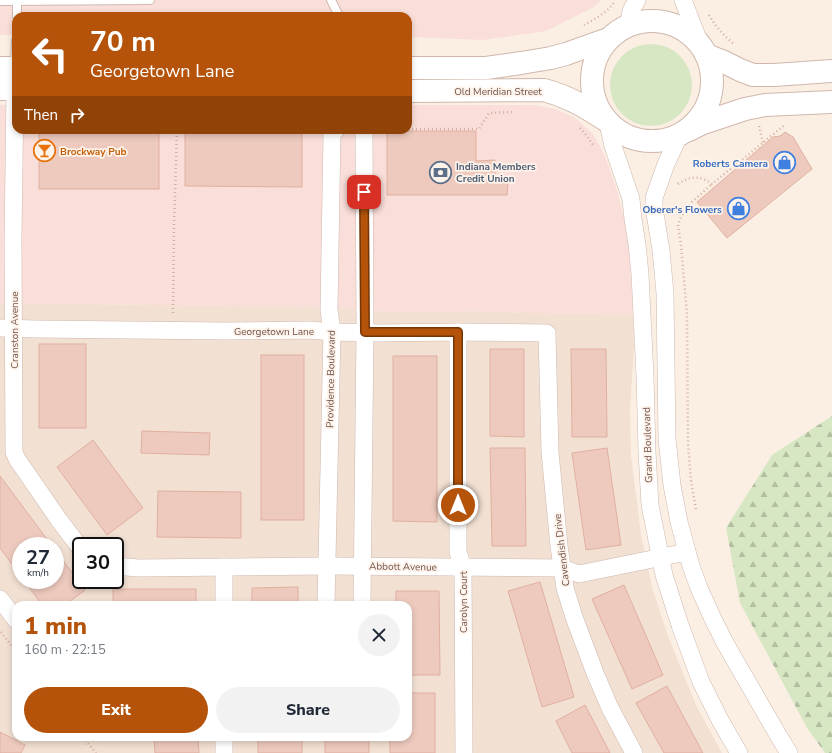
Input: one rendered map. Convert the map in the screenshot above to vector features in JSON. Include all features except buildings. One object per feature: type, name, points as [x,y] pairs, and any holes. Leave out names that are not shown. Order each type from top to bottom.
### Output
[{"type":"main road","points":[[683,133],[696,123],[703,113],[711,91],[712,78],[710,66],[703,50],[688,33],[675,25],[659,21],[643,21],[617,31],[608,39],[596,57],[592,68],[592,90],[594,100],[599,111],[607,122],[615,130],[632,139],[651,142],[670,139],[683,133],[703,123],[755,107],[766,105],[832,102]]},
{"type":"main road","points":[[412,68],[486,68],[507,65],[551,58],[608,39]]},
{"type":"main road","points":[[703,50],[724,62],[753,75],[832,71]]},
{"type":"main road","name":"Old Meridian Street","points":[[412,90],[544,90],[558,93],[566,97],[588,109],[607,122]]},
{"type":"street","points":[[628,26],[631,11],[636,0]]},
{"type":"street","points":[[683,0],[703,50]]},
{"type":"street","name":"Cranston Avenue","points":[[10,79],[13,240],[7,328],[14,452],[17,459],[72,537]]},
{"type":"street","name":"Grand Boulevard","points":[[607,122],[613,146],[631,199],[637,244],[640,274],[650,505],[664,575],[680,625],[702,682],[720,720],[739,753]]},
{"type":"street","name":"Grand Boulevard","points":[[683,133],[666,164],[655,194],[654,207],[661,250],[665,293],[667,439],[672,485],[679,522],[699,588],[716,625],[789,753]]},
{"type":"street","name":"Providence Boulevard","points":[[326,601],[332,332],[329,310],[332,134]]},
{"type":"street","points":[[362,601],[365,332],[364,134]]},
{"type":"street","name":"Georgetown Lane","points":[[7,328],[547,333]]},
{"type":"street","name":"Carolyn Court","points":[[458,332],[458,552],[464,567],[464,753]]},
{"type":"street","name":"Cavendish Drive","points":[[547,333],[550,452],[559,546],[565,588],[595,673],[610,708],[634,753]]},
{"type":"street","name":"Abbott Avenue","points":[[124,567],[138,568],[363,566],[562,568],[579,574],[687,552]]},
{"type":"street","points":[[224,567],[224,601]]},
{"type":"street","points":[[0,599],[12,615]]},
{"type":"street","points":[[224,741],[224,753]]},
{"type":"lane","points":[[0,1],[150,0]]},
{"type":"lane","points":[[331,0],[336,12]]},
{"type":"lane","points":[[17,1],[17,12]]},
{"type":"lane","points":[[10,79],[12,66]]},
{"type":"path","points":[[582,26],[598,18],[616,0]]},
{"type":"path","points":[[708,12],[714,24],[729,40],[738,46]]},
{"type":"path","points":[[412,129],[479,129],[489,113],[521,111]]},
{"type":"path","points":[[697,514],[691,481],[688,443],[687,315],[678,225],[684,212],[692,202],[763,143],[758,120]]},
{"type":"path","points":[[579,127],[596,150]]},
{"type":"path","points":[[173,330],[176,134]]},
{"type":"path","points":[[673,189],[685,179],[690,178],[703,179],[712,184]]},
{"type":"path","points":[[0,630],[12,646]]},
{"type":"path","points":[[86,741],[96,753]]},
{"type":"shaded area","points":[[0,0],[601,0],[594,7],[546,31],[483,40],[412,37],[412,12],[12,12],[12,35],[0,35]]},
{"type":"shaded area","points":[[0,105],[12,105],[12,134],[412,134],[412,105],[534,105],[555,109],[574,117],[593,134],[604,154],[616,187],[628,233],[633,315],[479,311],[404,312],[314,307],[0,303]]},
{"type":"shaded area","points":[[0,303],[314,307],[404,312],[480,311],[633,315],[634,346],[630,411],[631,455],[641,535],[652,587],[668,636],[696,705],[722,753],[0,753]]},
{"type":"green space","points":[[651,44],[667,48],[680,56],[688,69],[692,85],[688,101],[680,114],[667,122],[651,126],[635,122],[622,114],[614,101],[610,85],[614,69],[622,56],[635,48]]},
{"type":"green space","points":[[832,416],[832,753],[825,753],[807,728],[740,603],[726,528],[772,455]]},
{"type":"place","name":"Brockway Pub","points":[[44,151]]},
{"type":"place","name":"Roberts Camera","points":[[784,163]]},
{"type":"place","name":"Indiana Members Credit Union","points":[[441,172]]},
{"type":"place","name":"Oberer's Flowers","points":[[738,209]]},
{"type":"route","points":[[364,192],[365,332],[458,332],[458,505]]}]
